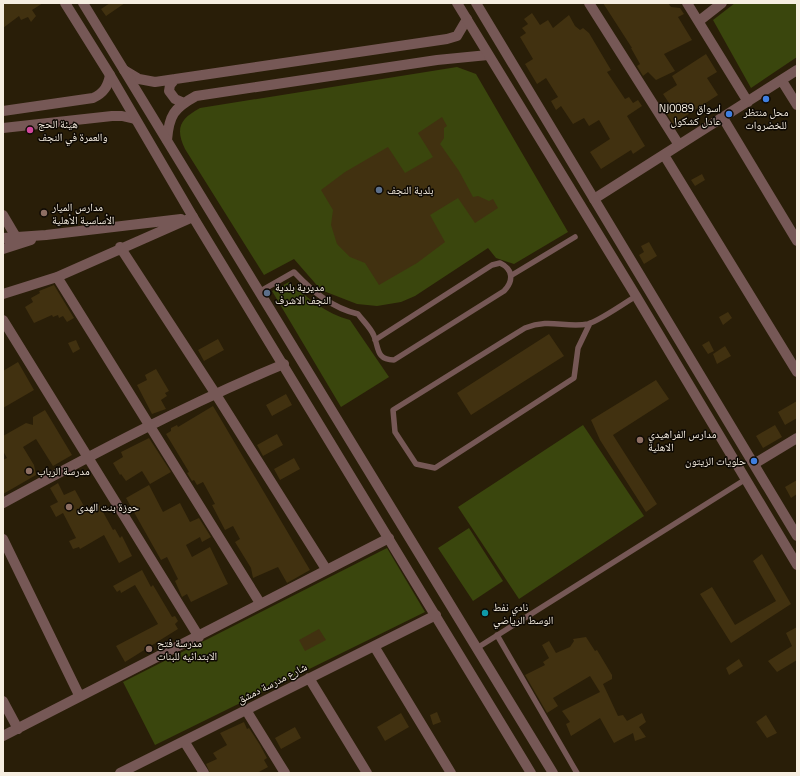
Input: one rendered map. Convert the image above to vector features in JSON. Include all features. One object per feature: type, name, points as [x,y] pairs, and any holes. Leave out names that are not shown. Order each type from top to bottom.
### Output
[{"type":"street","points":[[65,3],[110,74],[193,217],[284,364],[531,773]]},
{"type":"street","points":[[83,3],[553,773]]},
{"type":"street","points":[[457,3],[684,375],[797,565]]},
{"type":"street","points":[[476,3],[797,536]]},
{"type":"street","points":[[589,3],[679,146]]},
{"type":"street","points":[[687,3],[748,102]]},
{"type":"street","points":[[699,21],[722,3]]},
{"type":"street","points":[[124,70],[139,79],[155,82],[434,41],[458,36],[467,19]]},
{"type":"street","points":[[434,41],[440,48],[440,55],[437,60]]},
{"type":"street","points":[[167,140],[170,120],[175,110],[196,96],[437,60],[488,55]]},
{"type":"street","points":[[594,199],[782,81],[797,70]]},
{"type":"street","points":[[3,111],[93,98],[104,91],[108,85],[110,74]]},
{"type":"street","points":[[175,79],[170,85],[169,91],[175,99],[184,103]]},
{"type":"street","points":[[782,81],[797,105]]},
{"type":"street","points":[[3,128],[112,116],[122,116],[135,119]]},
{"type":"street","points":[[723,118],[797,241]]},
{"type":"street","points":[[664,155],[797,372]]},
{"type":"street","points":[[3,216],[16,237]]},
{"type":"street","points":[[3,238],[46,235],[193,217]]},
{"type":"street","points":[[3,294],[57,277],[193,217]]},
{"type":"street","points":[[3,249],[46,235]]},
{"type":"street","points":[[120,248],[215,393],[326,569]]},
{"type":"street","points":[[57,277],[260,603]]},
{"type":"street","points":[[3,320],[199,637]]},
{"type":"street","points":[[670,354],[679,350],[681,345]]},
{"type":"street","points":[[3,503],[150,425],[215,393],[284,364]]},
{"type":"street","points":[[684,375],[689,368],[695,367]]},
{"type":"street","points":[[310,407],[319,407],[325,399]]},
{"type":"street","points":[[324,430],[329,422],[339,423]]},
{"type":"street","points":[[754,464],[797,438]]},
{"type":"street","points":[[757,497],[765,496],[770,490]]},
{"type":"street","points":[[769,518],[772,512],[781,509]]},
{"type":"street","points":[[3,736],[79,695],[199,637],[260,603],[389,538]]},
{"type":"street","points":[[3,540],[79,695]]},
{"type":"street","name":"شارع مدرسة دمشق","points":[[120,773],[436,615]]},
{"type":"street","points":[[374,646],[451,773]]},
{"type":"street","points":[[309,678],[367,773]]},
{"type":"street","points":[[3,701],[18,729]]},
{"type":"street","points":[[246,710],[285,773]]},
{"type":"street","points":[[184,741],[204,773]]},
{"type":"lane","points":[[259,292],[294,272],[310,289],[325,300],[347,311],[358,314],[374,336],[382,357],[388,360],[394,360],[504,291],[509,287],[512,275],[575,237]]},
{"type":"lane","points":[[375,340],[492,265],[500,263],[505,265],[512,275]]},
{"type":"lane","points":[[590,323],[578,348],[574,378],[435,468],[416,464],[395,432],[393,410],[524,328],[538,323],[575,325],[590,323],[636,296]]},
{"type":"lane","points":[[476,648],[746,479]]},
{"type":"lane","points":[[497,635],[577,773]]},
{"type":"green space","points":[[735,3],[797,3],[797,57],[751,88],[713,20]]},
{"type":"green space","points":[[457,67],[476,74],[568,232],[514,264],[496,258],[488,248],[415,296],[401,302],[377,306],[357,304],[321,290],[294,259],[264,275],[185,149],[180,135],[181,125],[184,120],[200,108]]},
{"type":"green space","points":[[289,282],[325,310],[350,320],[389,377],[341,407],[272,291]]},
{"type":"green space","points":[[583,425],[644,516],[519,599],[458,507]]},
{"type":"green space","points":[[469,528],[503,581],[473,601],[438,548]]},
{"type":"green space","points":[[387,548],[425,612],[155,745],[123,682]]},
{"type":"building","points":[[4,3],[43,3],[32,10],[36,16],[31,22],[28,17],[21,20],[19,16],[3,28]]},
{"type":"building","points":[[110,3],[125,3],[106,16],[101,9]]},
{"type":"building","points":[[603,3],[668,3],[671,7],[680,8],[684,14],[678,17],[692,40],[664,54],[675,71],[656,80],[648,72],[643,76],[637,66],[640,64],[632,48]]},
{"type":"building","points":[[532,13],[540,25],[548,20],[553,28],[569,15],[575,26],[580,30],[583,28],[589,33],[611,70],[607,72],[625,99],[629,97],[633,103],[638,100],[642,106],[627,116],[645,146],[633,154],[631,150],[601,169],[590,152],[610,139],[599,120],[589,126],[584,118],[573,124],[561,106],[556,110],[551,101],[558,97],[546,78],[537,84],[525,64],[533,59],[520,37],[526,33],[522,28],[528,24],[524,19]]},
{"type":"building","points":[[706,54],[717,72],[707,78],[718,95],[673,124],[663,107],[669,103],[663,94],[677,85],[672,76]]},
{"type":"building","points":[[442,117],[447,126],[444,128],[444,138],[440,144],[459,171],[473,197],[478,196],[489,201],[493,199],[498,208],[475,223],[458,198],[430,215],[445,242],[417,263],[379,285],[365,263],[350,257],[337,244],[331,225],[333,210],[321,190],[345,172],[388,147],[405,173],[433,157],[418,133]]},
{"type":"building","points":[[702,174],[705,180],[695,186],[691,180]]},
{"type":"building","points":[[649,242],[657,256],[644,264],[639,255],[644,252],[641,246]]},
{"type":"building","points":[[54,285],[74,318],[67,322],[63,316],[59,318],[58,315],[53,317],[52,315],[34,323],[25,307],[33,302],[31,298],[40,293],[39,291]]},
{"type":"building","points":[[728,312],[732,318],[723,325],[719,317]]},
{"type":"building","points":[[549,334],[564,356],[471,415],[457,393]]},
{"type":"building","points":[[218,339],[224,350],[204,361],[198,350]]},
{"type":"building","points":[[76,340],[80,349],[73,353],[68,343]]},
{"type":"building","points":[[709,341],[714,351],[708,354],[702,345]]},
{"type":"building","points":[[725,346],[731,356],[717,364],[713,354]]},
{"type":"building","points":[[18,362],[34,390],[3,408],[3,371]]},
{"type":"building","points":[[156,369],[169,391],[165,393],[167,396],[161,400],[166,409],[152,414],[137,385],[147,380],[145,375]]},
{"type":"building","points":[[656,380],[669,399],[613,435],[657,504],[646,512],[600,440],[591,420]]},
{"type":"building","points":[[286,394],[292,405],[272,416],[266,405]]},
{"type":"building","points":[[797,401],[797,418],[785,425],[778,412]]},
{"type":"building","points":[[213,406],[310,570],[287,583],[278,567],[253,578],[251,568],[235,542],[240,539],[233,526],[225,530],[212,505],[215,504],[203,482],[197,485],[194,480],[192,481],[187,473],[189,472],[166,434],[171,431],[171,428],[177,425],[178,427]]},
{"type":"building","points":[[45,410],[72,455],[53,466],[36,439],[23,447],[34,465],[36,475],[3,494],[3,460],[7,458],[3,451],[3,436],[26,423],[33,425],[33,417]]},
{"type":"building","points":[[775,425],[782,437],[763,448],[756,436]]},
{"type":"building","points":[[277,434],[283,445],[263,456],[257,445]]},
{"type":"building","points":[[149,438],[171,472],[150,484],[142,471],[126,481],[121,474],[120,475],[113,463],[123,457],[121,452]]},
{"type":"building","points":[[294,458],[300,469],[280,480],[274,469]]},
{"type":"building","points":[[797,480],[797,494],[791,498],[785,487]]},
{"type":"building","points":[[58,483],[64,495],[75,490],[86,510],[98,503],[113,530],[115,529],[120,538],[122,536],[132,556],[119,563],[104,535],[80,549],[79,547],[73,549],[69,541],[76,538],[63,513],[56,517],[50,506],[58,502],[50,488]]},
{"type":"building","points":[[149,485],[163,512],[180,503],[190,522],[199,518],[211,537],[202,542],[200,537],[186,545],[192,557],[210,547],[228,584],[191,602],[187,594],[182,597],[175,581],[178,579],[167,557],[161,560],[126,498]]},
{"type":"building","points":[[762,554],[791,604],[731,643],[700,594],[712,587],[735,625],[776,601],[753,561]]},
{"type":"building","points":[[142,570],[151,587],[153,585],[172,617],[175,616],[178,621],[175,624],[178,629],[125,662],[116,646],[158,624],[135,585],[121,593],[120,590],[117,592],[113,586]]},
{"type":"building","points":[[797,627],[797,660],[777,672],[768,661],[792,646],[786,633]]},
{"type":"building","points":[[319,629],[326,640],[305,651],[299,640]]},
{"type":"building","points":[[586,637],[595,651],[597,650],[612,675],[612,679],[603,684],[618,716],[623,715],[627,721],[642,713],[646,722],[639,727],[646,737],[635,741],[633,733],[614,743],[600,718],[571,736],[566,724],[570,722],[562,711],[600,692],[590,676],[553,698],[558,706],[547,713],[525,675],[545,665],[543,662],[549,658],[542,645],[549,641],[556,653],[570,647],[574,641],[573,639]]},
{"type":"building","points":[[739,659],[743,666],[729,675],[726,668]]},
{"type":"building","points":[[437,712],[441,722],[433,725],[430,715]]},
{"type":"building","points":[[401,713],[409,727],[385,741],[377,727]]},
{"type":"building","points":[[766,715],[777,733],[767,738],[756,722]]},
{"type":"building","points":[[244,722],[247,729],[249,728],[267,758],[264,760],[268,767],[257,773],[210,773],[206,764],[217,759],[213,753],[227,745],[220,733]]},
{"type":"building","points":[[295,727],[301,738],[281,749],[275,738]]},
{"type":"place","name":"محل منتظر للخضروات","points":[[766,99]]},
{"type":"place","name":"NJ0089 اسواق عادل كشكول","points":[[729,114]]},
{"type":"place","name":"هيئة الحج والعمرة في النجف","points":[[30,130]]},
{"type":"place","name":"بلدية النجف","points":[[379,190]]},
{"type":"place","name":"مدارس الميار الأساسية الأهلية","points":[[44,213]]},
{"type":"place","name":"مديرية بلدية النجف الاشرف","points":[[267,293]]},
{"type":"place","name":"مدارس الفراهيدي الاهلية","points":[[640,440]]},
{"type":"place","name":"حلويات الزيتون","points":[[754,461]]},
{"type":"place","name":"مدرسة الرباب","points":[[29,471]]},
{"type":"place","name":"حوزة بنت الهدى","points":[[69,507]]},
{"type":"place","name":"نادي نفط الوسط الرياضي","points":[[485,613]]},
{"type":"place","name":"مدرسة فتح الابتدائيه للبنات","points":[[149,649]]}]
